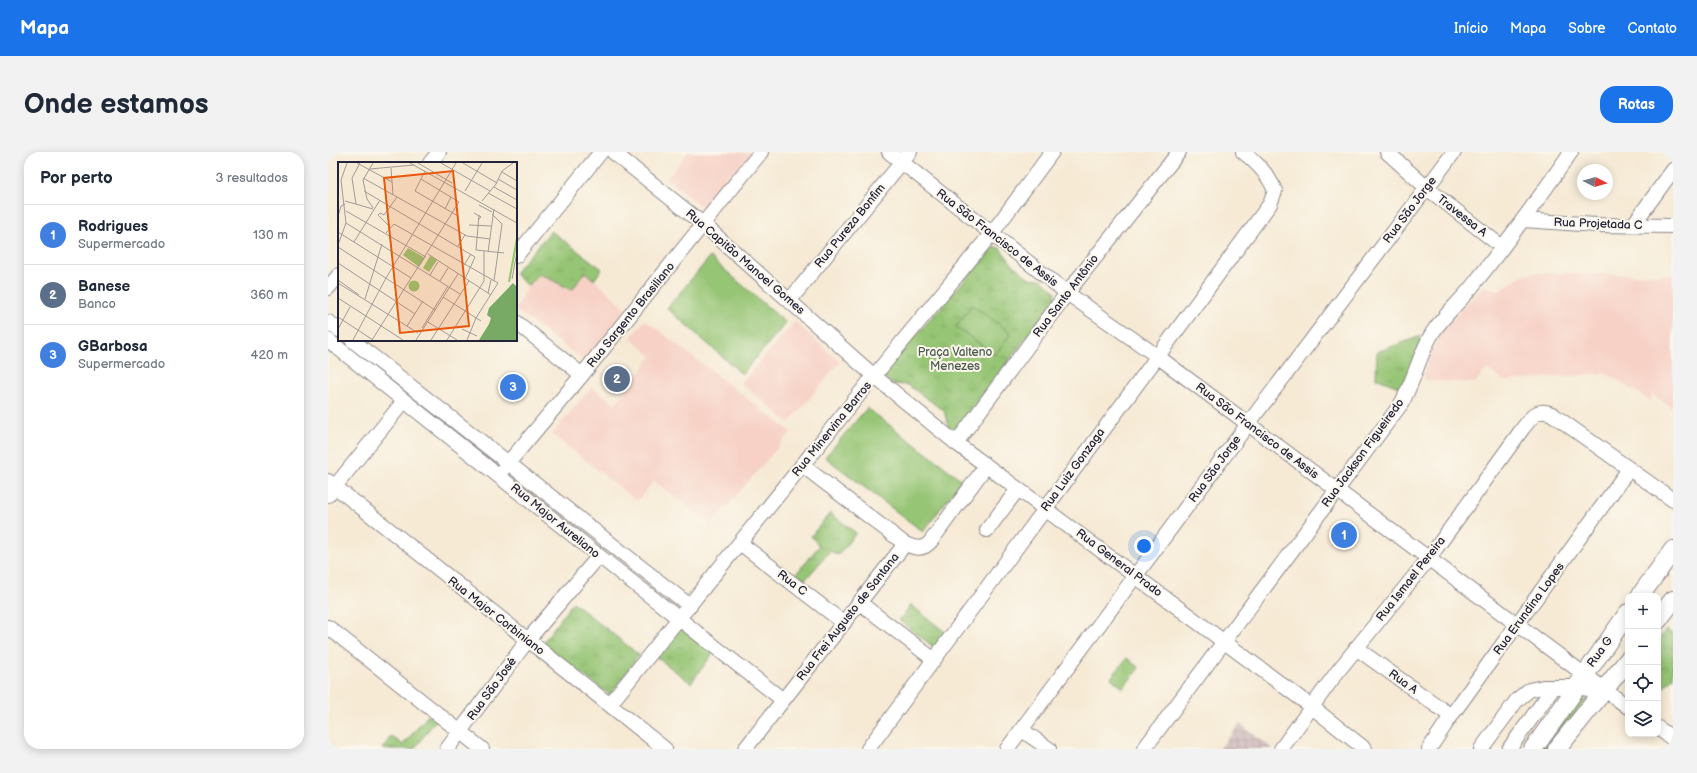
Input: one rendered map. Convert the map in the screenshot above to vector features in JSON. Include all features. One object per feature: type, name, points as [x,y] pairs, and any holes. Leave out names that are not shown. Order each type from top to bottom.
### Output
[{"type":"main road","points":[[1642,593],[1673,550]]},
{"type":"main road","points":[[1661,616],[1673,600]]},
{"type":"main road","name":"Rua G","points":[[1533,749],[1580,686],[1625,618]]},
{"type":"main road","points":[[1557,749],[1580,718],[1605,691],[1625,664]]},
{"type":"main road","points":[[1580,686],[1586,707],[1580,718]]},
{"type":"street","points":[[431,162],[439,152]]},
{"type":"street","points":[[517,255],[601,152]]},
{"type":"street","name":"Rua Capitão Manoel Gomes","points":[[612,152],[704,225],[874,376]]},
{"type":"street","name":"Rua Sargento Brasiliano","points":[[498,476],[704,225],[761,152]]},
{"type":"street","name":"Rua São Francisco de Assis","points":[[889,152],[905,157],[992,233],[1067,293],[1157,356],[1336,491],[1518,624],[1580,686],[1605,691],[1625,705]]},
{"type":"street","name":"Rua Minervina Barros","points":[[610,704],[874,376],[992,233],[1052,152]]},
{"type":"street","name":"Rua Santo Antônio","points":[[956,443],[1067,293],[1179,152]]},
{"type":"street","name":"Travessa A","points":[[1387,152],[1427,188],[1502,247]]},
{"type":"street","name":"Rua São Jorge","points":[[1007,749],[1248,424],[1454,152]]},
{"type":"street","name":"Rua Jackson Figueiredo","points":[[1144,749],[1401,404],[1433,331],[1473,286],[1524,220],[1571,152]]},
{"type":"street","name":"Rua Luiz Gonzaga","points":[[868,749],[1270,204],[1275,191],[1252,154]]},
{"type":"street","name":"Rua Pureza Bonfim","points":[[790,300],[905,157]]},
{"type":"street","points":[[1634,225],[1673,170]]},
{"type":"street","name":"Rua Projetada C","points":[[1524,220],[1589,224],[1673,226]]},
{"type":"street","points":[[328,288],[338,276]]},
{"type":"street","points":[[328,322],[338,329]]},
{"type":"street","points":[[517,323],[582,375]]},
{"type":"street","name":"Rua Major Aureliano","points":[[328,340],[599,556],[783,700]]},
{"type":"street","name":"Rua Major Aureliano","points":[[353,341],[690,606]]},
{"type":"street","name":"Rua General Prado","points":[[874,376],[986,466],[1312,707],[1365,749]]},
{"type":"street","points":[[330,488],[404,401]]},
{"type":"street","name":"Rua Ismael Pereira","points":[[1281,749],[1356,648],[1429,558],[1536,412],[1542,410],[1552,414],[1629,469]]},
{"type":"street","points":[[802,465],[905,544]]},
{"type":"street","name":"Rua Frei Augusto de Santana","points":[[745,749],[905,544],[916,548],[928,545],[986,466]]},
{"type":"street","points":[[1629,469],[1673,500]]},
{"type":"street","name":"Rua Erundina Lopes","points":[[1429,749],[1451,716],[1629,469]]},
{"type":"street","name":"Rua Major Corbiniano","points":[[330,488],[610,704],[665,749]]},
{"type":"street","points":[[987,530],[1018,489]]},
{"type":"street","name":"Rua C","points":[[740,543],[844,623]]},
{"type":"street","name":"Rua São José","points":[[447,749],[528,641],[599,556]]},
{"type":"street","points":[[860,603],[933,659]]},
{"type":"street","points":[[328,627],[482,749]]},
{"type":"street","name":"Rua A","points":[[1356,648],[1451,716]]},
{"type":"street","points":[[1481,749],[1523,693],[1534,688],[1580,686]]},
{"type":"street","points":[[1509,749],[1554,687]]},
{"type":"street","points":[[1022,730],[1049,749]]},
{"type":"street","points":[[1661,730],[1673,739]]},
{"type":"shaded area","points":[[688,152],[754,152],[706,211],[667,179]]},
{"type":"shaded area","points":[[585,272],[626,308],[601,342],[584,361],[517,311],[517,306],[528,286],[540,274],[572,290]]},
{"type":"shaded area","points":[[1534,273],[1673,275],[1673,408],[1652,394],[1651,401],[1606,373],[1504,381],[1487,369],[1475,383],[1425,380],[1424,373],[1431,351],[1442,331],[1483,286],[1499,290],[1524,275]]},
{"type":"shaded area","points":[[645,320],[791,432],[711,525],[654,481],[637,501],[552,434],[592,387],[615,404],[652,356],[630,338]]},
{"type":"shaded area","points":[[795,322],[840,362],[789,423],[741,383]]},
{"type":"shaded area","points":[[1240,724],[1273,749],[1219,749]]},
{"type":"green space","points":[[551,231],[602,269],[594,280],[585,272],[572,290],[540,274],[528,286],[517,276],[517,270]]},
{"type":"green space","name":"Praça Valteno Menezes","points":[[994,247],[1000,248],[1012,264],[1029,278],[1041,279],[1055,291],[1055,300],[954,432],[949,429],[944,411],[908,385],[892,384],[884,378],[884,372]]},
{"type":"green space","points":[[710,257],[786,323],[742,374],[667,308]]},
{"type":"green space","points":[[972,305],[1011,333],[995,355],[956,327]]},
{"type":"green space","points":[[1421,336],[1406,390],[1376,378],[1377,352]]},
{"type":"green space","points":[[867,408],[962,480],[923,532],[825,457]]},
{"type":"green space","points":[[830,513],[856,533],[838,555],[830,551],[805,580],[796,574],[819,546],[811,536]]},
{"type":"green space","points":[[573,602],[639,655],[610,695],[542,644]]},
{"type":"green space","points":[[911,605],[945,632],[935,648],[899,620]]},
{"type":"green space","points":[[679,627],[714,652],[691,683],[655,656]]},
{"type":"green space","points":[[1666,630],[1673,634],[1673,677],[1663,688],[1661,686],[1661,637]]},
{"type":"green space","points":[[1127,658],[1139,668],[1123,688],[1111,678]]},
{"type":"green space","points":[[1580,693],[1584,695],[1585,702],[1550,749],[1537,749]]},
{"type":"green space","points":[[429,714],[436,720],[414,749],[382,749],[391,736],[403,745]]},
{"type":"place","name":"Banese","points":[[617,379]]},
{"type":"place","name":"GBarbosa","points":[[513,387]]},
{"type":"place","name":"Rodrigues","points":[[1344,535]]}]
